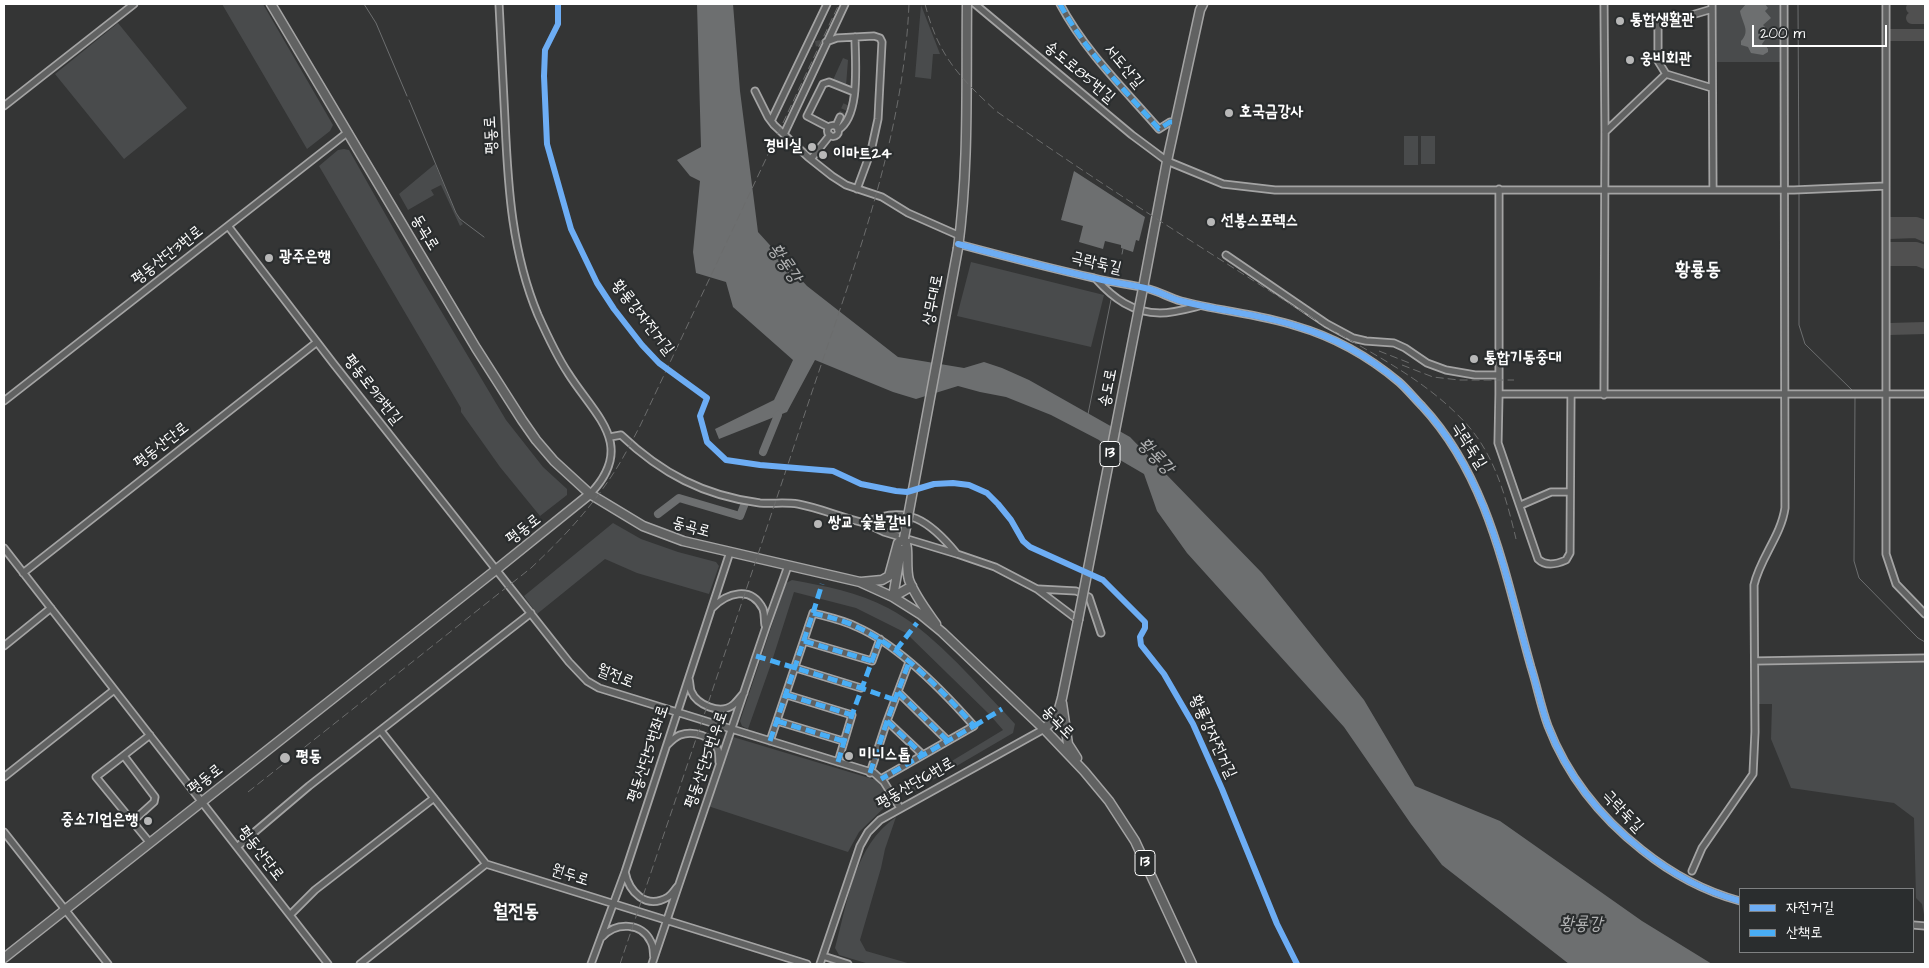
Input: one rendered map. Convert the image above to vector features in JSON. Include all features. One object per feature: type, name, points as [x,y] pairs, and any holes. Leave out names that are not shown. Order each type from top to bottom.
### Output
[{"type":"main road","name":"동곡로","points":[[271,4],[476,348],[522,420],[554,461],[590,494],[625,517],[643,526],[683,541],[860,582],[893,597],[920,614],[942,632],[1044,729],[1084,771],[1112,805],[1129,831],[1192,964]]},
{"type":"main road","name":"상무대로","points":[[893,597],[963,214],[966,154],[967,4]]},
{"type":"main road","name":"송도로","points":[[1044,729],[1057,716],[1062,698],[1167,161],[1200,10],[1203,4]]},
{"type":"main road","name":"평동로","points":[[6,956],[590,494]]},
{"type":"main road","points":[[860,582],[882,580],[889,576],[898,543],[904,538],[908,544],[906,564],[912,586],[919,600],[942,632]]},
{"type":"main road","points":[[893,597],[912,586]]},
{"type":"main road","name":"13","points":[[1062,698],[1068,744],[1084,771]]},
{"type":"main road","points":[[4,964],[6,956]]},
{"type":"street","points":[[4,106],[134,4]]},
{"type":"street","name":"평동로","points":[[499,4],[509,195],[520,264],[538,314],[552,345],[567,372],[602,422],[610,437],[612,452],[609,468],[604,478],[590,494]]},
{"type":"street","points":[[771,121],[826,4]]},
{"type":"street","points":[[784,134],[845,4]]},
{"type":"street","name":"송도로85번길","points":[[975,4],[1132,135],[1167,161]]},
{"type":"street","name":"서도산길","points":[[1060,4],[1076,30],[1114,79],[1159,129],[1170,122],[1176,122]]},
{"type":"street","points":[[1604,4],[1604,395]]},
{"type":"street","points":[[1692,871],[1702,848],[1753,774],[1754,585],[1761,564],[1782,523],[1785,508],[1784,4]]},
{"type":"street","points":[[1886,4],[1886,554],[1896,584],[1925,614]]},
{"type":"street","points":[[1712,88],[1666,74],[1658,61],[1658,25],[1712,6],[1713,189]]},
{"type":"street","points":[[827,41],[836,38],[877,36],[881,39],[883,45],[878,119],[870,151],[857,189]]},
{"type":"street","points":[[854,92],[829,82],[823,84],[808,116],[828,127],[831,125],[837,128],[844,126],[854,104],[855,37]]},
{"type":"street","points":[[1605,132],[1666,74]]},
{"type":"street","name":"극락둑길","points":[[755,91],[771,121],[832,176],[857,189],[882,197],[959,243],[1096,279],[1143,288],[1202,306],[1294,325],[1334,340],[1372,361],[1402,384],[1431,416],[1455,447],[1471,476],[1487,513],[1547,725],[1563,760],[1582,789],[1605,817],[1655,861],[1700,888],[1739,901]]},
{"type":"street","points":[[830,135],[836,135],[840,117]]},
{"type":"street","points":[[828,127],[827,131],[830,135]]},
{"type":"street","name":"평동산단3번로","points":[[4,401],[348,132]]},
{"type":"street","points":[[811,159],[830,135]]},
{"type":"street","points":[[1167,161],[1223,184],[1275,190],[1794,190],[1886,186]]},
{"type":"street","points":[[1499,190],[1498,443],[1521,505],[1538,559],[1544,563],[1559,563],[1569,557],[1571,395]]},
{"type":"street","name":"평동로913번길","points":[[228,226],[317,342],[497,569]]},
{"type":"street","points":[[1226,255],[1327,324],[1352,337],[1366,341],[1394,343],[1427,363],[1446,370],[1475,375],[1499,375]]},
{"type":"street","points":[[1096,279],[1118,301],[1147,311],[1161,313],[1202,306]]},
{"type":"street","name":"평동산단로","points":[[23,573],[317,342]]},
{"type":"street","points":[[1499,394],[1925,394]]},
{"type":"street","points":[[610,437],[621,435],[642,456],[658,467],[699,488],[759,503],[801,505],[864,523],[884,532],[957,554],[995,568],[1037,589],[1078,620]]},
{"type":"street","points":[[1521,505],[1550,492],[1570,492]]},
{"type":"street","points":[[864,523],[889,514],[904,515],[918,520],[931,528],[957,554]]},
{"type":"street","name":"평동산단로","points":[[4,548],[328,964]]},
{"type":"street","name":"평동산단5번좌로","points":[[591,964],[625,872],[730,552]]},
{"type":"street","name":"평동산단5번우로","points":[[653,961],[788,566]]},
{"type":"street","name":"월전로","points":[[497,569],[569,662],[587,681],[599,688],[874,774],[884,782],[900,808]]},
{"type":"street","points":[[1037,589],[1076,591],[1089,597],[1102,633]]},
{"type":"street","points":[[711,609],[728,595],[736,593],[748,595],[764,611],[766,628]]},
{"type":"street","points":[[4,646],[51,608]]},
{"type":"street","points":[[237,847],[309,786],[531,613]]},
{"type":"street","points":[[770,741],[813,613],[848,623],[880,639],[899,652],[974,726],[881,779]]},
{"type":"street","points":[[804,641],[872,661],[880,639]]},
{"type":"street","points":[[1755,661],[1925,658]]},
{"type":"street","points":[[870,773],[909,662]]},
{"type":"street","points":[[796,668],[861,688]]},
{"type":"street","points":[[689,677],[690,690],[700,703],[716,709],[723,709],[733,705],[744,693]]},
{"type":"street","points":[[4,777],[114,690]]},
{"type":"street","points":[[898,692],[947,740]]},
{"type":"street","points":[[787,695],[852,715],[838,762]]},
{"type":"street","points":[[777,721],[843,741]]},
{"type":"street","points":[[887,721],[923,755]]},
{"type":"street","name":"평동산단6번로","points":[[820,964],[860,846],[868,832],[880,820],[900,808],[1044,729]]},
{"type":"street","points":[[360,964],[486,864],[381,731]]},
{"type":"street","points":[[666,746],[678,736],[687,733],[701,735],[710,741],[718,751],[719,765]]},
{"type":"street","points":[[150,735],[96,777],[150,843]]},
{"type":"street","points":[[124,756],[155,797],[154,802],[133,821]]},
{"type":"street","points":[[290,915],[315,890],[434,798]]},
{"type":"street","points":[[4,832],[108,964]]},
{"type":"street","name":"원두로","points":[[486,864],[807,964]]},
{"type":"street","points":[[625,872],[627,882],[633,891],[647,900],[653,901],[666,898],[680,885]]},
{"type":"street","points":[[600,939],[615,927],[629,926],[637,928],[653,945],[653,961]]},
{"type":"street","points":[[823,956],[848,964]]},
{"type":"shaded area","points":[[222,4],[263,4],[333,125],[330,131],[307,149]]},
{"type":"shaded area","points":[[1716,4],[1780,4],[1780,62],[1717,62]]},
{"type":"shaded area","points":[[921,5],[940,54],[933,54],[931,79],[915,77]]},
{"type":"shaded area","points":[[118,23],[187,108],[124,159],[55,74]]},
{"type":"shaded area","points":[[843,58],[848,60],[846,86],[833,80]]},
{"type":"shaded area","points":[[1404,136],[1418,136],[1418,165],[1404,165]]},
{"type":"shaded area","points":[[1421,136],[1435,136],[1435,164],[1421,164]]},
{"type":"shaded area","points":[[338,150],[349,150],[422,279],[506,420],[543,467],[567,489],[567,495],[540,516],[500,467],[461,412],[461,408],[319,166]]},
{"type":"shaded area","points":[[435,164],[456,214],[463,224],[460,226],[441,185],[431,190],[434,195],[408,210],[399,194]]},
{"type":"shaded area","points":[[971,262],[1104,295],[1091,347],[957,316]]},
{"type":"shaded area","points":[[613,523],[641,539],[678,552],[716,562],[719,566],[709,594],[637,573],[605,559],[537,614],[524,596]]},
{"type":"shaded area","points":[[792,580],[853,594],[877,602],[904,617],[950,656],[1005,713],[1015,724],[1013,733],[907,795],[899,793],[1003,730],[906,633],[856,608],[794,592],[748,729],[742,726],[740,721],[786,583]]},
{"type":"shaded area","points":[[1925,661],[1925,920],[1922,904],[1916,898],[1914,818],[1894,803],[1791,788],[1771,739],[1772,704],[1759,704],[1757,667],[1761,662]]},
{"type":"shaded area","points":[[733,737],[876,780],[883,786],[890,799],[889,803],[859,832],[848,852],[708,806]]},
{"type":"shaded area","points":[[896,817],[885,849],[860,940],[866,951],[911,964],[869,964],[839,955],[835,948],[849,894],[862,859],[882,829]]},
{"type":"water","name":"황룡강","points":[[697,4],[733,4],[740,91],[758,232],[807,286],[898,357],[964,368],[984,362],[1002,368],[1029,380],[1130,437],[1262,573],[1364,700],[1415,786],[1500,821],[1642,921],[1712,964],[1569,964],[1442,865],[1411,824],[1344,727],[1187,553],[1157,511],[1144,474],[1120,460],[1099,440],[1051,415],[1006,397],[958,386],[916,399],[893,392],[815,360],[787,412],[719,439],[715,429],[774,400],[793,360],[733,307],[726,282],[696,273],[693,252],[700,181],[690,176],[677,160],[701,147]]},
{"type":"water","points":[[1746,4],[1765,4],[1768,8],[1765,11],[1771,18],[1763,25],[1767,37],[1762,44],[1766,46],[1768,52],[1763,55],[1751,53],[1748,47],[1741,45],[1746,30],[1740,11]]},
{"type":"water","points":[[1074,171],[1145,217],[1139,241],[1136,240],[1133,252],[1121,248],[1121,245],[1105,241],[1103,249],[1079,242],[1083,226],[1061,220]]},
{"type":"waterway","points":[[364,4],[376,23],[407,96]]},
{"type":"waterway","points":[[1798,4],[1799,188]]},
{"type":"waterway","points":[[409,100],[456,213],[460,219],[484,237]]},
{"type":"waterway","points":[[1799,192],[1799,325],[1805,344],[1853,391]]},
{"type":"waterway","points":[[1122,254],[1123,249]]},
{"type":"waterway","points":[[1088,414],[1111,300]]},
{"type":"waterway","points":[[1855,397],[1854,561],[1859,578],[1918,638],[1925,642]]},
{"type":"waterway","points":[[763,452],[778,415]]},
{"type":"waterway","points":[[658,514],[679,498],[740,516],[745,503]]},
{"type":"taxiway","points":[[1912,8],[1925,8]]},
{"type":"taxiway","points":[[1912,18],[1925,18]]},
{"type":"taxiway","points":[[1888,35],[1925,35]]},
{"type":"taxiway","points":[[1888,223],[1916,223],[1925,226]]},
{"type":"taxiway","points":[[1889,233],[1916,232],[1925,236]]},
{"type":"taxiway","points":[[1889,248],[1916,248],[1925,251]]},
{"type":"taxiway","points":[[1889,260],[1917,260],[1925,263]]},
{"type":"taxiway","points":[[1890,329],[1925,328]]},
{"type":"tunnel","points":[[807,45],[826,42]]},
{"type":"tunnel","points":[[840,117],[847,102]]},
{"type":"railway","points":[[248,792],[531,568],[567,532],[599,494],[618,466],[640,426],[839,4]]},
{"type":"railway","points":[[620,964],[856,262],[885,160],[896,109],[905,57],[909,4]]},
{"type":"railway","points":[[925,4],[936,37],[951,64],[996,111],[1072,163],[1306,314],[1393,365],[1453,410],[1479,440],[1494,467],[1509,510],[1516,539]]},
{"type":"railway","points":[[1379,351],[1412,364]]},
{"type":"railway","points":[[1402,365],[1433,377],[1459,380],[1514,380]]},
{"type":"marked path","points":[[1060,4],[1093,54],[1159,129],[1170,122],[1176,122]]},
{"type":"marked path","points":[[813,613],[822,584]]},
{"type":"marked path","points":[[770,741],[813,613],[841,621],[873,635],[904,657],[935,684],[974,726],[881,779]]},
{"type":"marked path","points":[[896,650],[917,623]]},
{"type":"marked path","points":[[838,762],[852,715],[880,639]]},
{"type":"marked path","points":[[804,641],[872,661]]},
{"type":"marked path","points":[[756,656],[895,700]]},
{"type":"marked path","points":[[870,773],[909,662]]},
{"type":"marked path","points":[[898,692],[947,740]]},
{"type":"marked path","points":[[787,695],[852,715]]},
{"type":"marked path","points":[[974,726],[1002,709]]},
{"type":"marked path","points":[[777,721],[843,741]]},
{"type":"marked path","points":[[887,721],[923,755]]},
{"type":"cycle path","name":"황룡강자전거길","points":[[558,4],[558,24],[545,50],[544,76],[547,144],[571,229],[597,283],[614,309],[642,345],[659,363],[707,398],[700,416],[707,442],[726,460],[833,471],[861,484],[896,491],[907,492],[934,484],[953,483],[969,485],[987,493],[998,504],[1011,520],[1023,541],[1030,547],[1103,580],[1145,622],[1145,628],[1140,637],[1141,645],[1164,674],[1193,724],[1222,789],[1277,924],[1297,964]]},
{"type":"cycle path","points":[[958,244],[1026,262],[1149,289],[1181,301],[1268,318],[1310,330],[1350,348],[1399,382],[1445,434],[1464,464],[1479,496],[1503,563],[1548,726],[1575,778],[1612,824],[1653,859],[1701,887],[1739,901]]},
{"type":"place","name":"통합생활관","points":[[1620,21]]},
{"type":"place","name":"웅비회관","points":[[1630,60]]},
{"type":"place","name":"호국금강사","points":[[1229,113]]},
{"type":"place","name":"경비실","points":[[812,147]]},
{"type":"place","name":"이마트24","points":[[823,155]]},
{"type":"place","name":"선봉스포렉스","points":[[1211,222]]},
{"type":"place","name":"광주은행","points":[[269,258]]},
{"type":"place","name":"통합기동중대","points":[[1474,359]]},
{"type":"place","name":"쌍교 숯불갈비","points":[[818,524]]},
{"type":"place","name":"미니스톱","points":[[849,756]]},
{"type":"place","name":"평동","points":[[285,758]]},
{"type":"place","name":"중소기업은행","points":[[148,821]]},
{"type":"district","name":"황룡동","points":[[1698,271]]},
{"type":"district","name":"월전동","points":[[516,913]]}]
